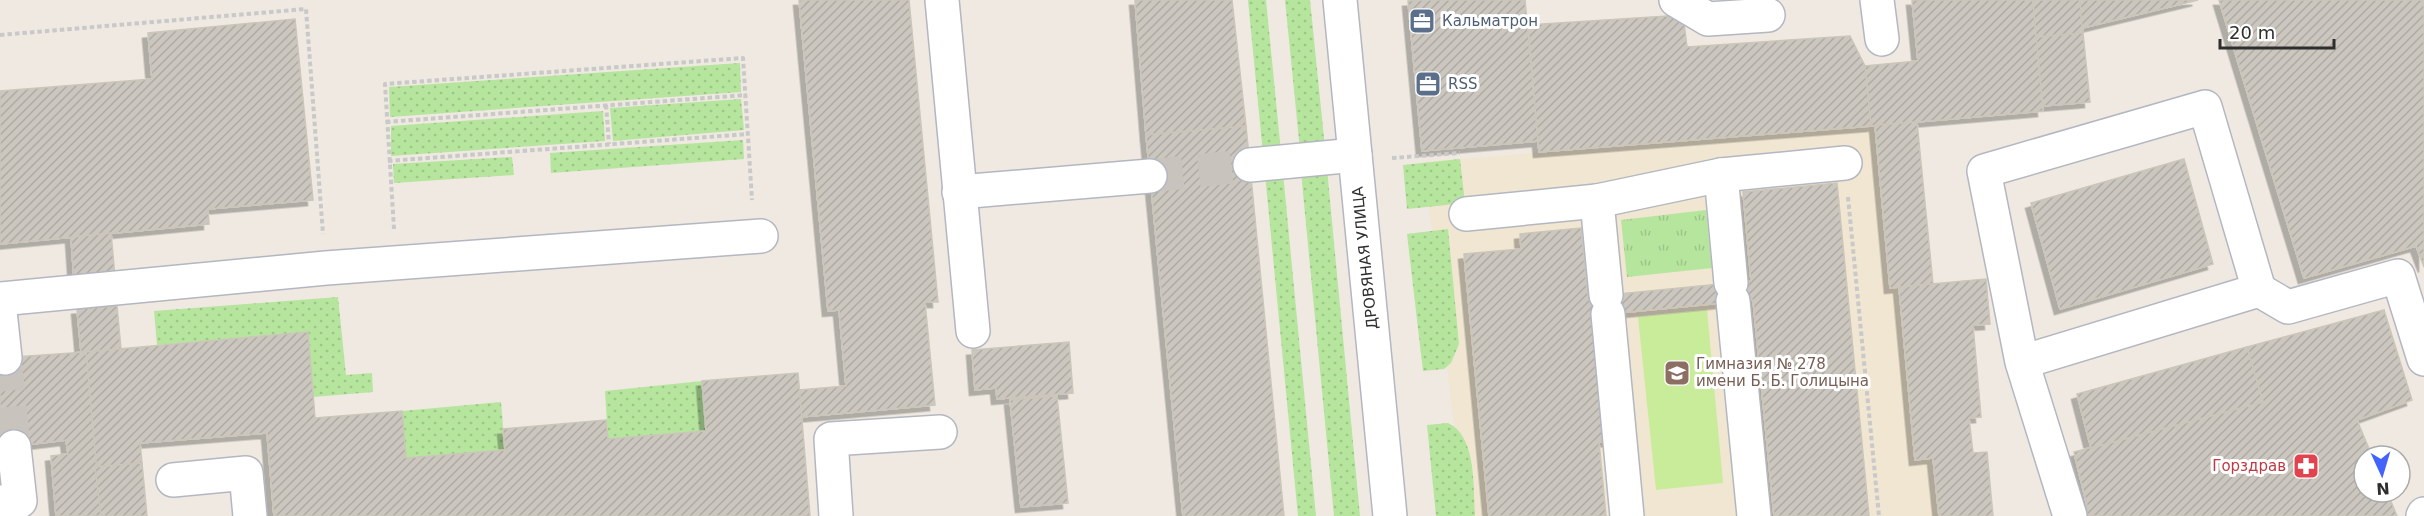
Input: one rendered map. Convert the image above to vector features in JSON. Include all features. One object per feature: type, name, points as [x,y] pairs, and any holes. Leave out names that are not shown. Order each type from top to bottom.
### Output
[{"type":"street","points":[[942,0],[973,331]]},
{"type":"street","name":"ДРОВЯНАЯ УЛИЦА","points":[[1340,0],[1390,516]]},
{"type":"street","points":[[1676,0],[1708,19],[1768,15]]},
{"type":"street","points":[[1877,0],[1882,39]]},
{"type":"street","points":[[2070,516],[2022,362],[1984,171],[2205,106],[2259,290],[2288,307],[2398,276],[2424,359]]},
{"type":"street","points":[[1250,165],[1355,155]]},
{"type":"street","points":[[1466,214],[1597,201],[1721,175],[1845,163]]},
{"type":"street","points":[[1721,175],[1754,516]]},
{"type":"street","points":[[959,192],[1150,176]]},
{"type":"street","points":[[1597,201],[1627,516]]},
{"type":"street","points":[[0,299],[326,268],[758,236]]},
{"type":"street","points":[[2022,362],[2259,290]]},
{"type":"street","points":[[0,311],[5,358]]},
{"type":"street","points":[[836,516],[831,440],[940,432]]},
{"type":"street","points":[[0,502],[20,501],[14,447]]},
{"type":"street","points":[[172,480],[246,473],[250,516]]},
{"type":"path","points":[[0,35],[306,9],[326,268]]},
{"type":"path","points":[[396,263],[385,84],[409,82],[743,58],[758,236]]},
{"type":"path","points":[[386,122],[746,95]]},
{"type":"path","points":[[606,105],[609,144]]},
{"type":"path","points":[[388,161],[748,134]]},
{"type":"path","points":[[1391,158],[1460,153]]},
{"type":"path","points":[[1845,163],[1879,516]]},
{"type":"shaded area","name":"Гимназия № 278 имени Б. Б. Голицына","points":[[1875,125],[1890,288],[1899,287],[1915,460],[1933,458],[1939,516],[1464,516],[1424,162]]},
{"type":"green space","points":[[1248,0],[1266,0],[1281,152],[1263,154]]},
{"type":"green space","points":[[1285,0],[1310,0],[1325,148],[1300,150]]},
{"type":"green space","points":[[740,63],[741,92],[390,117],[389,87]]},
{"type":"green space","points":[[741,99],[744,130],[613,141],[610,108]]},
{"type":"green space","points":[[603,111],[605,141],[391,156],[391,126]]},
{"type":"green space","points":[[743,140],[744,159],[551,173],[550,153]]},
{"type":"green space","points":[[512,157],[514,175],[394,183],[393,164]]},
{"type":"green space","points":[[1460,159],[1465,203],[1407,209],[1403,165]]},
{"type":"green space","points":[[1327,169],[1360,516],[1334,516],[1301,172]]},
{"type":"green space","points":[[1283,173],[1316,516],[1298,516],[1265,174]]},
{"type":"green space","points":[[1706,210],[1712,268],[1627,277],[1621,220]]},
{"type":"green space","points":[[1448,229],[1459,344],[1451,363],[1444,369],[1423,371],[1407,234]]},
{"type":"green space","points":[[338,297],[346,375],[372,373],[373,392],[313,397],[308,332],[157,345],[154,311]]},
{"type":"green space","points":[[1707,310],[1723,483],[1656,490],[1638,317]]},
{"type":"green space","points":[[702,381],[706,431],[608,439],[605,391]]},
{"type":"green space","points":[[501,402],[505,450],[406,458],[402,411]]},
{"type":"green space","points":[[1448,423],[1464,439],[1469,451],[1475,516],[1436,516],[1427,425]]},
{"type":"building","points":[[799,0],[909,0],[938,302],[925,302],[935,405],[801,417],[799,390],[846,386],[839,310],[828,311]]},
{"type":"building","points":[[1135,0],[1232,0],[1246,126],[1146,135]]},
{"type":"building","points":[[1525,0],[1538,141],[1422,151],[1408,1]]},
{"type":"building","points":[[1912,0],[2033,0],[2043,111],[1871,126],[1865,66],[1918,61]]},
{"type":"building","points":[[2033,0],[2080,0],[2083,33],[2036,37]]},
{"type":"building","points":[[2080,0],[2198,0],[2082,28]]},
{"type":"building","points":[[2219,0],[2424,0],[2424,267],[2416,246],[2304,278]]},
{"type":"building","points":[[1683,15],[1687,47],[1850,36],[1865,66],[1871,126],[1539,152],[1528,25]]},
{"type":"building","points":[[295,19],[313,200],[208,209],[209,224],[0,244],[0,91],[152,79],[148,33]]},
{"type":"building","points":[[2083,33],[2090,102],[2043,106],[2036,37]]},
{"type":"building","points":[[1917,122],[1933,284],[1890,288],[1875,125]]},
{"type":"building","points":[[1246,126],[1284,516],[1183,516],[1146,135]]},
{"type":"building","points":[[2184,159],[2213,264],[2060,309],[2031,203]]},
{"type":"building","points":[[1837,183],[1869,516],[1774,516],[1753,300],[1608,314],[1609,441],[1599,442],[1606,516],[1489,516],[1464,254],[1521,249],[1520,234],[1581,228],[1588,297],[1751,281],[1743,192]]},
{"type":"building","points":[[111,233],[115,277],[74,281],[71,237]]},
{"type":"building","points":[[1986,279],[1990,324],[1973,325],[1981,417],[1969,418],[1973,453],[1987,452],[1993,516],[1939,516],[1933,458],[1915,460],[1899,287]]},
{"type":"building","points":[[117,306],[121,349],[81,352],[77,309]]},
{"type":"building","points":[[2384,310],[2412,400],[2357,420],[2367,444],[2352,444],[2352,504],[2392,504],[2397,516],[2086,516],[2088,510],[2074,452],[2263,402],[2247,347]]},
{"type":"building","points":[[308,332],[315,418],[402,411],[406,458],[505,450],[503,429],[606,420],[608,439],[706,431],[702,381],[798,373],[810,516],[274,516],[267,433],[140,443],[142,463],[95,467],[86,352]]},
{"type":"building","points":[[1069,342],[1073,393],[997,399],[996,388],[975,390],[972,350]]},
{"type":"building","points":[[2247,347],[2263,402],[2091,448],[2077,394]]},
{"type":"building","points":[[86,352],[101,516],[56,516],[51,456],[68,454],[66,440],[0,448],[0,358]]},
{"type":"building","points":[[1057,396],[1068,503],[1021,507],[1010,400]]},
{"type":"building","points":[[142,463],[147,516],[101,516],[95,467]]},
{"type":"tunnel","points":[[1150,176],[1250,165]]},
{"type":"tunnel","points":[[5,358],[14,447]]},
{"type":"place","name":"Кальматрон","points":[[1422,21]]},
{"type":"place","name":"RSS","points":[[1428,84]]},
{"type":"place","name":"Гимназия № 278 имени Б. Б. Голицына","points":[[1677,373]]},
{"type":"place","name":"Горздрав","points":[[2306,466]]}]
